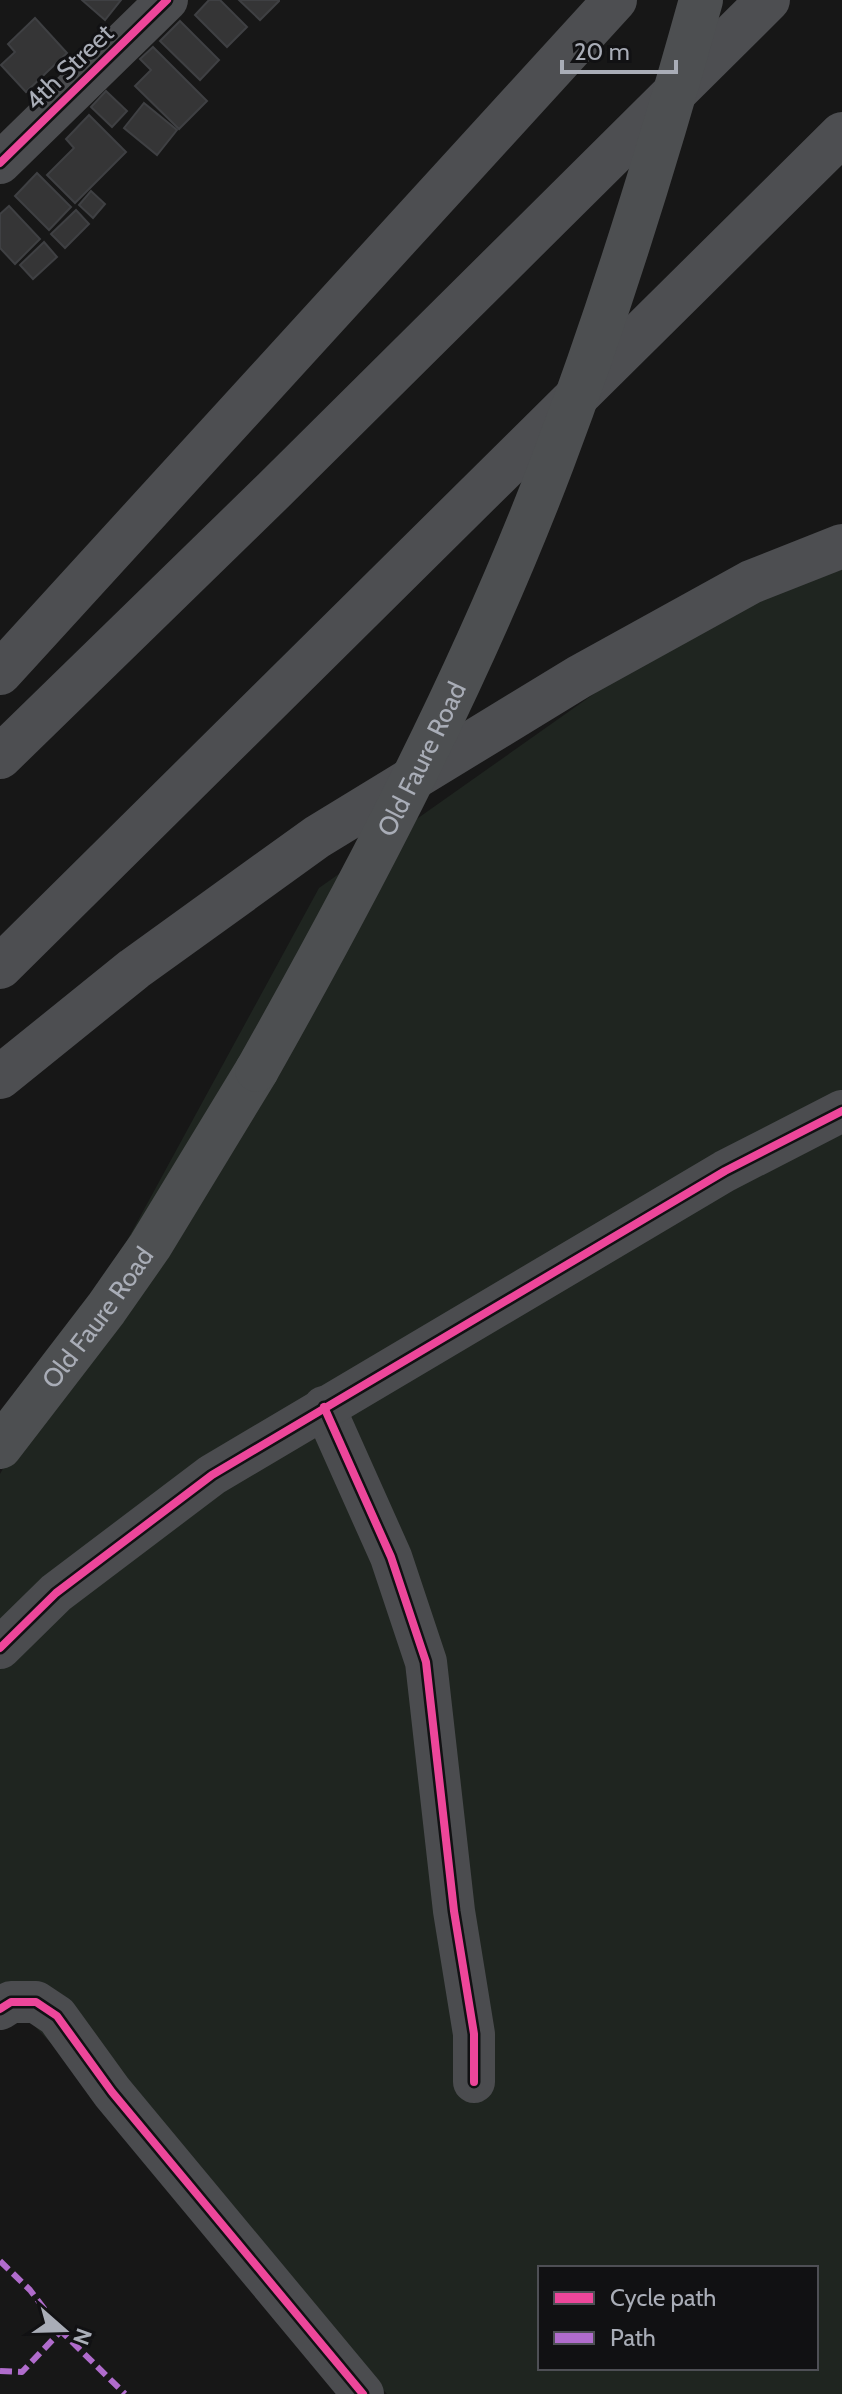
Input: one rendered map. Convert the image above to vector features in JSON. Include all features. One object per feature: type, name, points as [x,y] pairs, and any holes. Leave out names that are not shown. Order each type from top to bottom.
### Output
[{"type":"highway","points":[[0,673],[615,0]]},
{"type":"highway","points":[[0,757],[768,0]]},
{"type":"highway","points":[[0,967],[842,134]]},
{"type":"highway","points":[[0,1077],[134,969],[317,837],[579,677],[751,582],[842,546]]},
{"type":"main road","name":"Old Faure Road","points":[[0,1447],[106,1309],[150,1246],[257,1070],[340,920],[429,747],[553,462],[614,290],[701,0]]},
{"type":"street","name":"4th Street","points":[[0,163],[167,0]]},
{"type":"street","points":[[0,1648],[56,1593],[212,1475],[725,1171],[842,1111]]},
{"type":"street","points":[[324,1407],[391,1557],[426,1662],[454,1911],[474,2034],[474,2082]]},
{"type":"street","points":[[0,2009],[11,2002],[36,2002],[57,2016],[112,2092],[363,2394]]},
{"type":"shaded area","points":[[842,558],[842,2394],[387,2394],[0,1990],[0,1474],[319,888],[717,607]]},
{"type":"building","points":[[82,0],[121,0],[105,20]]},
{"type":"building","points":[[209,0],[220,0],[247,27],[227,47],[195,15]]},
{"type":"building","points":[[239,0],[279,0],[279,1],[260,20]]},
{"type":"building","points":[[35,18],[67,53],[26,92],[1,65],[15,52],[8,44]]},
{"type":"building","points":[[180,21],[219,60],[200,80],[160,41]]},
{"type":"building","points":[[153,47],[207,101],[179,129],[135,86],[151,70],[140,59]]},
{"type":"building","points":[[106,91],[127,111],[112,127],[91,107]]},
{"type":"building","points":[[144,103],[177,130],[157,155],[124,128]]},
{"type":"building","points":[[89,115],[126,152],[75,203],[47,175],[74,148],[66,139]]},
{"type":"building","points":[[37,173],[71,207],[49,230],[15,196]]},
{"type":"building","points":[[91,191],[105,204],[93,218],[79,205]]},
{"type":"building","points":[[9,206],[40,239],[15,264],[0,248],[0,214]]},
{"type":"building","points":[[76,210],[89,224],[65,248],[51,234]]},
{"type":"building","points":[[44,242],[57,257],[33,279],[20,265]]},
{"type":"marked path","points":[[0,2261],[30,2290],[61,2331],[125,2394]]},
{"type":"marked path","points":[[0,2371],[22,2372],[61,2331]]},
{"type":"cycle path","points":[[0,163],[167,0]]},
{"type":"cycle path","points":[[0,1648],[56,1593],[212,1475],[725,1171],[842,1111]]},
{"type":"cycle path","points":[[324,1407],[391,1557],[426,1662],[454,1911],[474,2034],[474,2082]]},
{"type":"cycle path","points":[[0,2009],[11,2002],[36,2002],[57,2016],[112,2092],[363,2394]]}]
